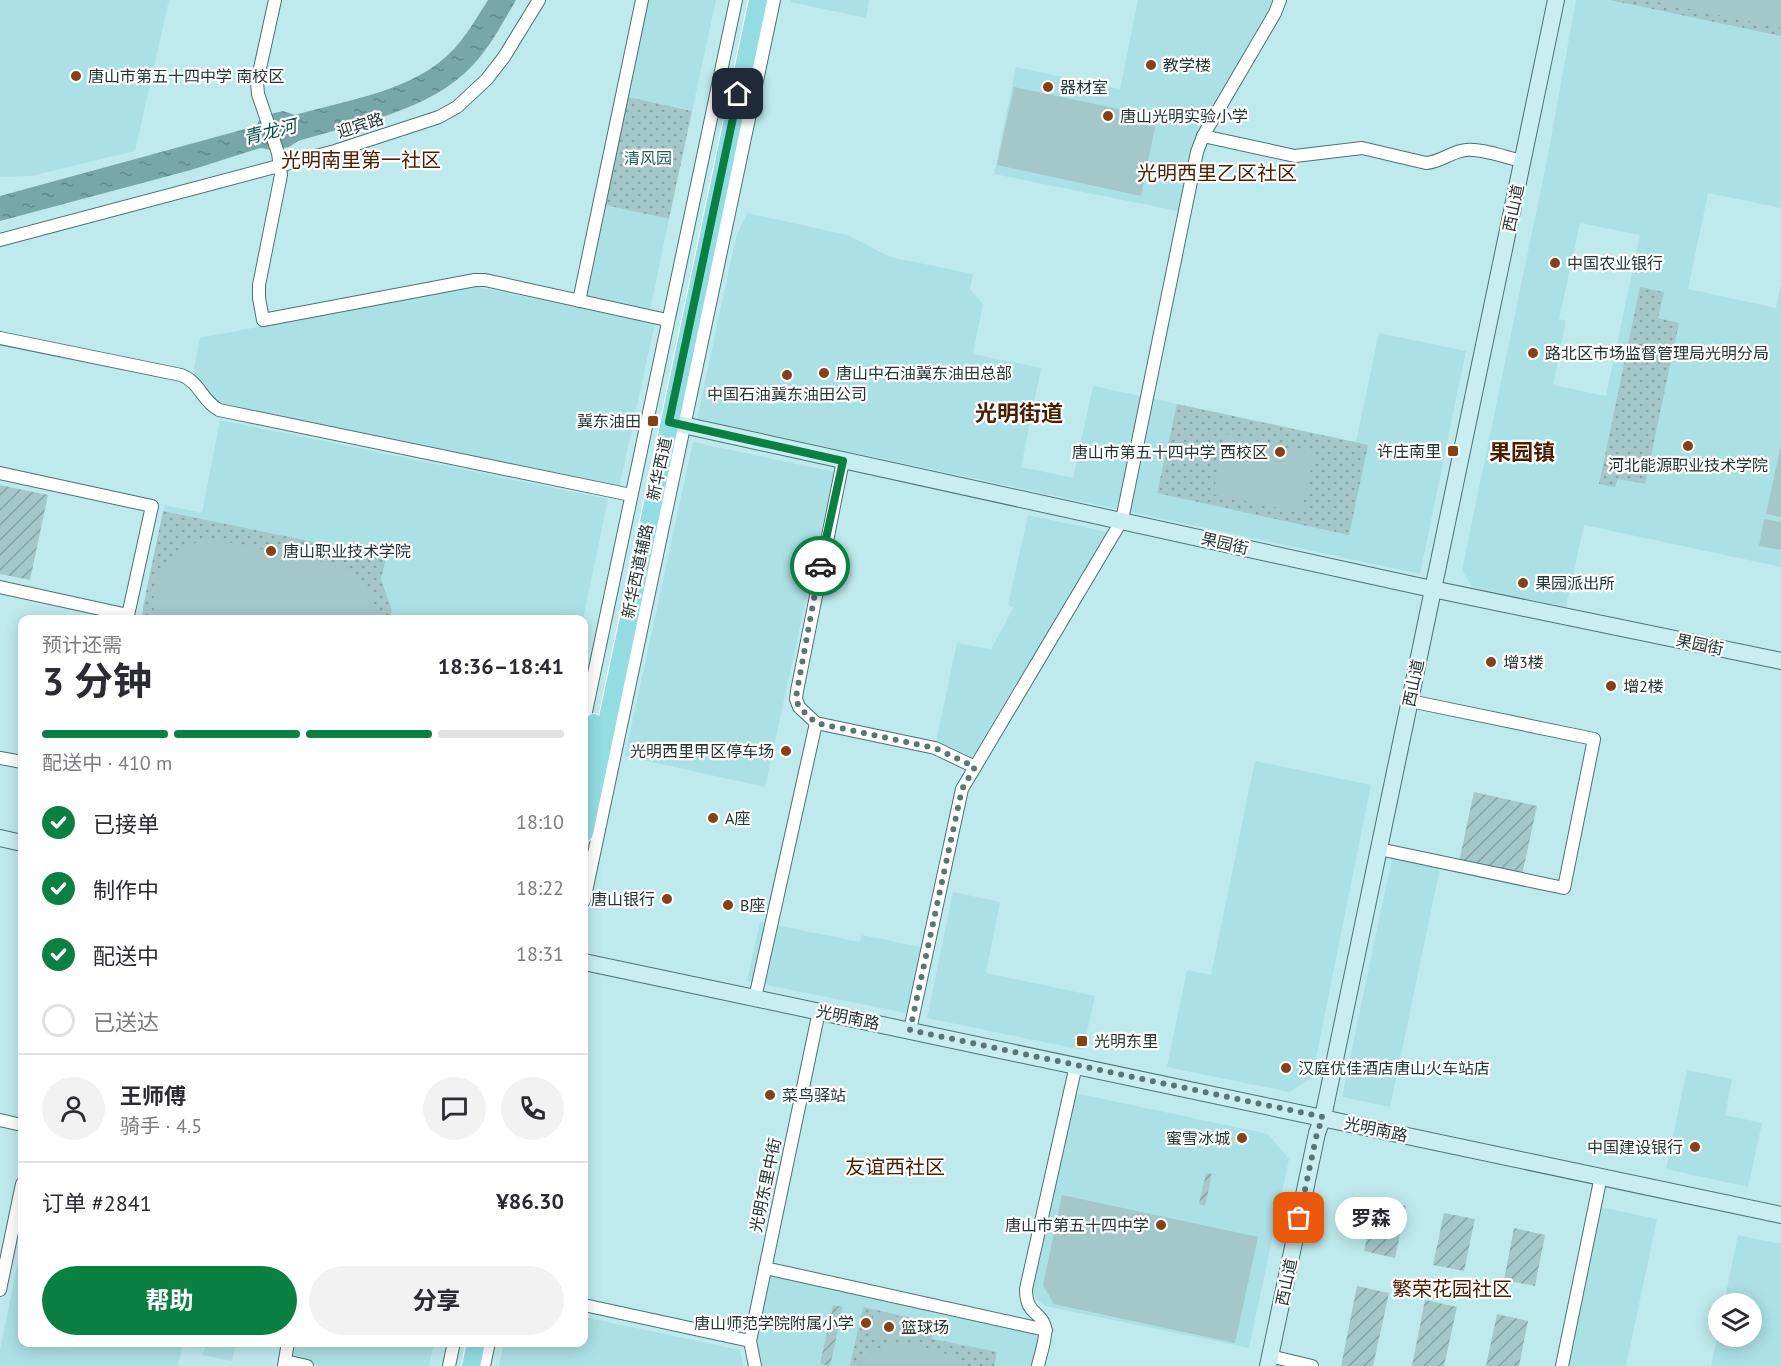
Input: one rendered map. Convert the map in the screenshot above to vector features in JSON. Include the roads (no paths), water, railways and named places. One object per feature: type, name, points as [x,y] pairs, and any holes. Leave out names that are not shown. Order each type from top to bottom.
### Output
[{"type":"main road","name":"新华西道","points":[[588,751],[749,0]]},
{"type":"main road","name":"新华西道","points":[[588,815],[676,424],[758,0]]},
{"type":"main road","points":[[460,1366],[464,1347]]},
{"type":"main road","points":[[471,1366],[476,1347]]},
{"type":"street","points":[[275,0],[257,82],[258,94],[279,159],[281,175],[259,285],[263,320],[475,280],[484,280],[667,320]]},
{"type":"street","name":"迎宾路","points":[[0,240],[279,159],[335,151],[439,117],[472,95],[504,57],[540,0]]},
{"type":"street","points":[[579,301],[642,0]]},
{"type":"street","name":"新华西道辅路","points":[[588,702],[736,0]]},
{"type":"street","name":"新华西道辅路","points":[[588,880],[676,424],[774,0]]},
{"type":"street","points":[[910,1030],[962,789],[1122,520],[1197,152],[1203,136],[1275,13],[1280,0]]},
{"type":"street","name":"西山道","points":[[1269,1361],[1317,1133],[1323,1117],[1556,0]]},
{"type":"street","points":[[1203,136],[1295,156],[1362,148],[1426,163],[1436,162],[1464,150],[1473,150],[1522,162]]},
{"type":"street","points":[[0,338],[181,375],[190,378],[208,404],[219,410],[631,495]]},
{"type":"street","name":"果园街","points":[[676,424],[1432,589],[1781,661]]},
{"type":"street","points":[[843,461],[817,582],[796,699],[799,707],[816,723],[935,748],[975,767]]},
{"type":"street","points":[[0,473],[152,506],[128,615]]},
{"type":"street","points":[[0,588],[119,615]]},
{"type":"street","points":[[1379,849],[1564,888],[1594,739],[1410,701]]},
{"type":"street","points":[[755,998],[816,723]]},
{"type":"street","points":[[0,758],[18,761]]},
{"type":"street","points":[[0,838],[18,842]]},
{"type":"street","name":"光明南路","points":[[588,963],[1781,1215]]},
{"type":"street","name":"光明东里中街","points":[[755,1366],[750,1341],[819,1011]]},
{"type":"street","points":[[1038,1366],[1046,1329],[1043,1322],[1029,1307],[1026,1288],[1076,1065]]},
{"type":"street","points":[[0,1120],[18,1124]]},
{"type":"street","points":[[1562,1366],[1601,1176]]},
{"type":"street","points":[[0,1290],[18,1203]]},
{"type":"street","points":[[765,1268],[1046,1329]]},
{"type":"street","points":[[588,1306],[750,1341]]},
{"type":"street","points":[[287,1347],[284,1364],[307,1366]]},
{"type":"street","points":[[449,1366],[453,1347]]},
{"type":"street","points":[[484,1366],[488,1347]]},
{"type":"street","points":[[1269,1361],[1312,1366]]},
{"type":"water","name":"青龙河","points":[[488,0],[516,0],[491,42],[473,65],[455,81],[414,105],[298,141],[289,147],[272,150],[260,148],[191,170],[0,221],[0,196],[256,126],[262,116],[283,111],[295,115],[358,99],[420,75],[454,49],[468,32]]},
{"type":"place","name":"教学楼","points":[[1151,65]]},
{"type":"place","name":"唐山市第五十四中学 南校区","points":[[76,76]]},
{"type":"place","name":"器材室","points":[[1048,87]]},
{"type":"place","name":"唐山光明实验小学","points":[[1108,116]]},
{"type":"place","name":"中国农业银行","points":[[1555,263]]},
{"type":"place","name":"路北区市场监督管理局光明分局","points":[[1533,353]]},
{"type":"place","name":"唐山中石油冀东油田总部","points":[[824,373]]},
{"type":"place","name":"中国石油冀东油田公司","points":[[787,375]]},
{"type":"place","name":"冀东油田","points":[[653,421]]},
{"type":"place","name":"河北能源职业技术学院","points":[[1688,446]]},
{"type":"place","name":"许庄南里","points":[[1453,451]]},
{"type":"place","name":"唐山市第五十四中学 西校区","points":[[1280,452]]},
{"type":"place","name":"唐山职业技术学院","points":[[271,551]]},
{"type":"place","name":"果园派出所","points":[[1523,583]]},
{"type":"place","name":"增3楼","points":[[1491,662]]},
{"type":"place","name":"增2楼","points":[[1611,686]]},
{"type":"place","name":"光明西里甲区停车场","points":[[786,751]]},
{"type":"place","name":"A座","points":[[713,818]]},
{"type":"place","name":"唐山银行","points":[[667,899]]},
{"type":"place","name":"B座","points":[[728,905]]},
{"type":"place","name":"光明东里","points":[[1082,1041]]},
{"type":"place","name":"汉庭优佳酒店唐山火车站店","points":[[1286,1068]]},
{"type":"place","name":"菜鸟驿站","points":[[770,1095]]},
{"type":"place","name":"蜜雪冰城","points":[[1242,1138]]},
{"type":"place","name":"中国建设银行","points":[[1695,1147]]},
{"type":"place","name":"罗森","points":[[1299,1218]]},
{"type":"place","name":"唐山市第五十四中学","points":[[1161,1225]]},
{"type":"place","name":"唐山师范学院附属小学","points":[[866,1323]]},
{"type":"place","name":"篮球场","points":[[889,1327]]},
{"type":"district","name":"光明南里第一社区","points":[[361,160]]},
{"type":"district","name":"光明西里乙区社区","points":[[1217,173]]},
{"type":"district","name":"光明街道","points":[[1019,413]]},
{"type":"district","name":"果园镇","points":[[1522,452]]},
{"type":"district","name":"友谊西社区","points":[[895,1167]]},
{"type":"district","name":"繁荣花园社区","points":[[1452,1289]]},
{"type":"park label","name":"清风园","points":[[648,158]]}]
